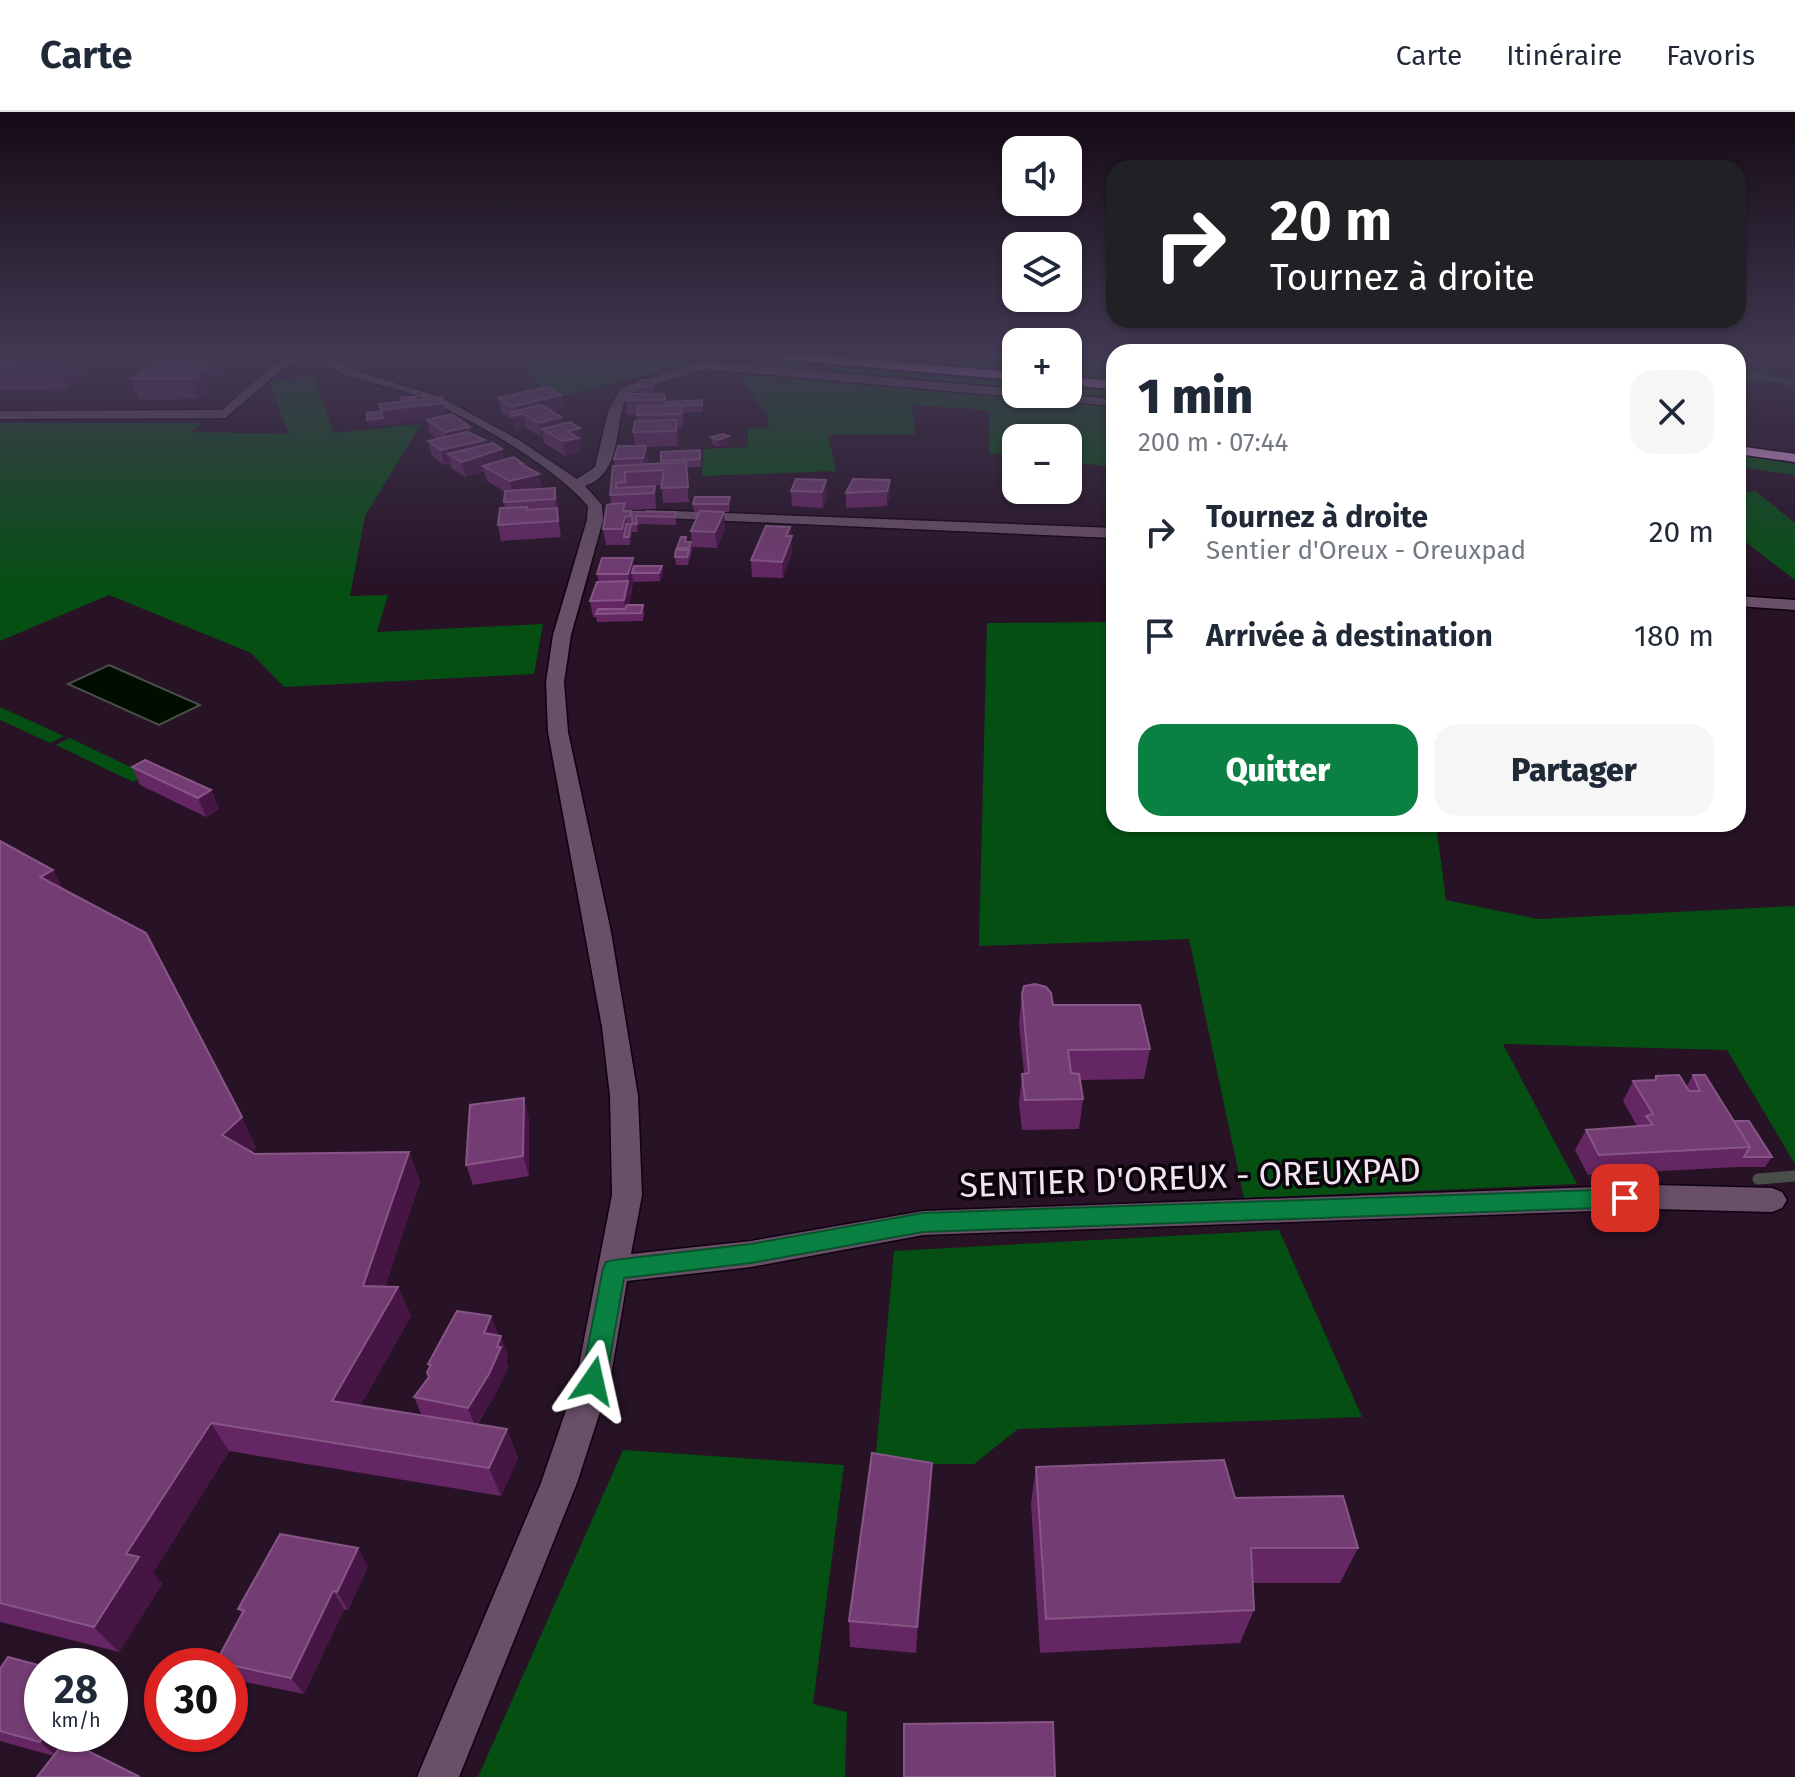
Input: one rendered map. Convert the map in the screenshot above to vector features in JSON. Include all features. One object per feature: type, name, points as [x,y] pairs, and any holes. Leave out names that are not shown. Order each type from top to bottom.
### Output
[{"type":"highway","points":[[1746,439],[1795,445]]},
{"type":"highway","points":[[1746,451],[1795,458]]},
{"type":"street","points":[[493,433],[575,484],[611,515],[733,515],[1106,533]]},
{"type":"street","points":[[575,484],[593,478],[603,466],[608,433]]},
{"type":"street","points":[[438,1777],[559,1483],[593,1381],[627,1195],[624,1096],[599,932],[558,732],[555,682],[562,635],[611,515]]},
{"type":"street","points":[[1746,602],[1795,605]]},
{"type":"street","name":"SENTIER D'OREUX - OREUXPAD","points":[[614,1269],[751,1254],[923,1223],[1654,1197],[1772,1200]]},
{"type":"green space","points":[[0,433],[416,433],[365,516],[350,596],[388,595],[377,632],[543,624],[534,674],[284,687],[251,653],[109,595],[0,641]]},
{"type":"green space","points":[[748,433],[915,434],[828,435],[836,471],[702,476],[703,449],[748,447]]},
{"type":"green space","points":[[989,433],[1002,433],[1002,454],[989,453]]},
{"type":"green space","points":[[1082,433],[1106,433],[1106,466],[1082,464]]},
{"type":"green space","points":[[1746,456],[1795,464],[1795,475],[1746,468]]},
{"type":"green space","points":[[1755,491],[1795,523],[1795,580],[1746,542],[1746,492]]},
{"type":"green space","points":[[1106,622],[1106,832],[1437,832],[1446,900],[1538,919],[1795,906],[1795,1164],[1727,1050],[1503,1044],[1577,1184],[1244,1198],[1189,939],[979,946],[987,623]]},
{"type":"green space","points":[[0,707],[64,736],[50,743],[0,720]]},
{"type":"green space","points":[[70,738],[147,775],[133,782],[56,745]]},
{"type":"green space","points":[[1279,1230],[1362,1417],[1018,1429],[974,1464],[875,1464],[894,1251]]},
{"type":"green space","points":[[623,1450],[844,1465],[813,1704],[847,1712],[845,1777],[478,1777]]},
{"type":"shaded area","points":[[109,665],[200,705],[159,725],[68,684]]},
{"type":"building","points":[[464,433],[485,440],[441,450],[428,441]]},
{"type":"building","points":[[548,433],[570,433],[578,438],[563,441]]},
{"type":"building","points":[[729,436],[718,440],[711,437]]},
{"type":"building","points":[[493,443],[502,449],[462,462],[448,454]]},
{"type":"building","points":[[618,446],[646,446],[643,458],[614,459]]},
{"type":"building","points":[[700,450],[700,459],[661,461],[661,452]]},
{"type":"building","points":[[514,457],[539,474],[510,481],[483,466]]},
{"type":"building","points":[[686,462],[688,487],[661,488],[664,470],[625,472],[625,482],[616,483],[616,488],[655,486],[654,493],[610,495],[613,466]]},
{"type":"building","points":[[796,479],[826,480],[822,492],[791,491]]},
{"type":"building","points":[[853,479],[890,480],[887,491],[846,493]]},
{"type":"building","points":[[555,488],[555,499],[504,502],[505,491]]},
{"type":"building","points":[[695,497],[730,497],[728,504],[693,504]]},
{"type":"building","points":[[625,503],[623,511],[631,511],[630,516],[625,517],[622,529],[603,529],[607,505]]},
{"type":"building","points":[[527,507],[527,510],[557,508],[558,521],[498,525],[500,508]]},
{"type":"building","points":[[631,511],[676,512],[675,517],[636,516],[637,524],[633,524]]},
{"type":"building","points":[[700,511],[724,512],[715,532],[691,531]]},
{"type":"building","points":[[626,524],[631,524],[629,537],[624,537]]},
{"type":"building","points":[[766,526],[790,527],[786,536],[792,536],[782,562],[751,560]]},
{"type":"building","points":[[681,537],[686,537],[685,542],[691,542],[689,548],[677,548]]},
{"type":"building","points":[[676,550],[689,550],[687,557],[675,557]]},
{"type":"building","points":[[602,558],[633,558],[628,574],[597,574]]},
{"type":"building","points":[[634,566],[662,566],[659,573],[632,573]]},
{"type":"building","points":[[628,581],[624,600],[590,601],[597,582]]},
{"type":"building","points":[[627,605],[643,605],[641,613],[596,614],[598,609],[625,609]]},
{"type":"building","points":[[145,760],[211,790],[198,798],[132,767]]},
{"type":"building","points":[[0,841],[53,870],[40,877],[146,933],[242,1117],[222,1135],[255,1154],[409,1152],[363,1286],[398,1287],[332,1401],[507,1429],[489,1468],[211,1423],[126,1554],[139,1557],[94,1627],[0,1603]]},
{"type":"building","points":[[1035,984],[1046,987],[1051,993],[1053,1005],[1140,1005],[1150,1049],[1068,1050],[1071,1073],[1079,1074],[1083,1099],[1025,1100],[1022,1074],[1029,1073],[1022,994],[1024,986]]},
{"type":"building","points":[[1679,1075],[1689,1091],[1700,1091],[1693,1075],[1705,1075],[1750,1147],[1599,1155],[1586,1130],[1653,1125],[1646,1116],[1653,1114],[1633,1081]]},
{"type":"building","points":[[524,1098],[523,1156],[466,1165],[470,1105]]},
{"type":"building","points":[[1734,1121],[1749,1121],[1772,1157],[1744,1157],[1750,1147]]},
{"type":"building","points":[[457,1311],[491,1316],[484,1333],[501,1336],[497,1347],[501,1347],[489,1374],[468,1408],[414,1397],[429,1377],[427,1372],[431,1365],[428,1364]]},
{"type":"building","points":[[872,1453],[932,1463],[917,1627],[849,1621]]},
{"type":"building","points":[[1224,1460],[1235,1498],[1343,1496],[1358,1548],[1251,1548],[1254,1610],[1046,1619],[1036,1467]]},
{"type":"building","points":[[280,1534],[358,1548],[337,1592],[333,1591],[291,1678],[248,1669],[248,1648],[224,1648],[244,1610],[238,1609]]},
{"type":"building","points":[[8,1657],[24,1661],[24,1738],[0,1731],[0,1669]]},
{"type":"building","points":[[1053,1722],[1055,1777],[904,1777],[904,1724]]},
{"type":"building","points":[[57,1752],[90,1752],[140,1777],[37,1777]]},
{"type":"waterway","points":[[1758,1179],[1795,1176]]},
{"type":"route","points":[[593,1381],[614,1269],[751,1254],[923,1223],[1625,1198]]}]
